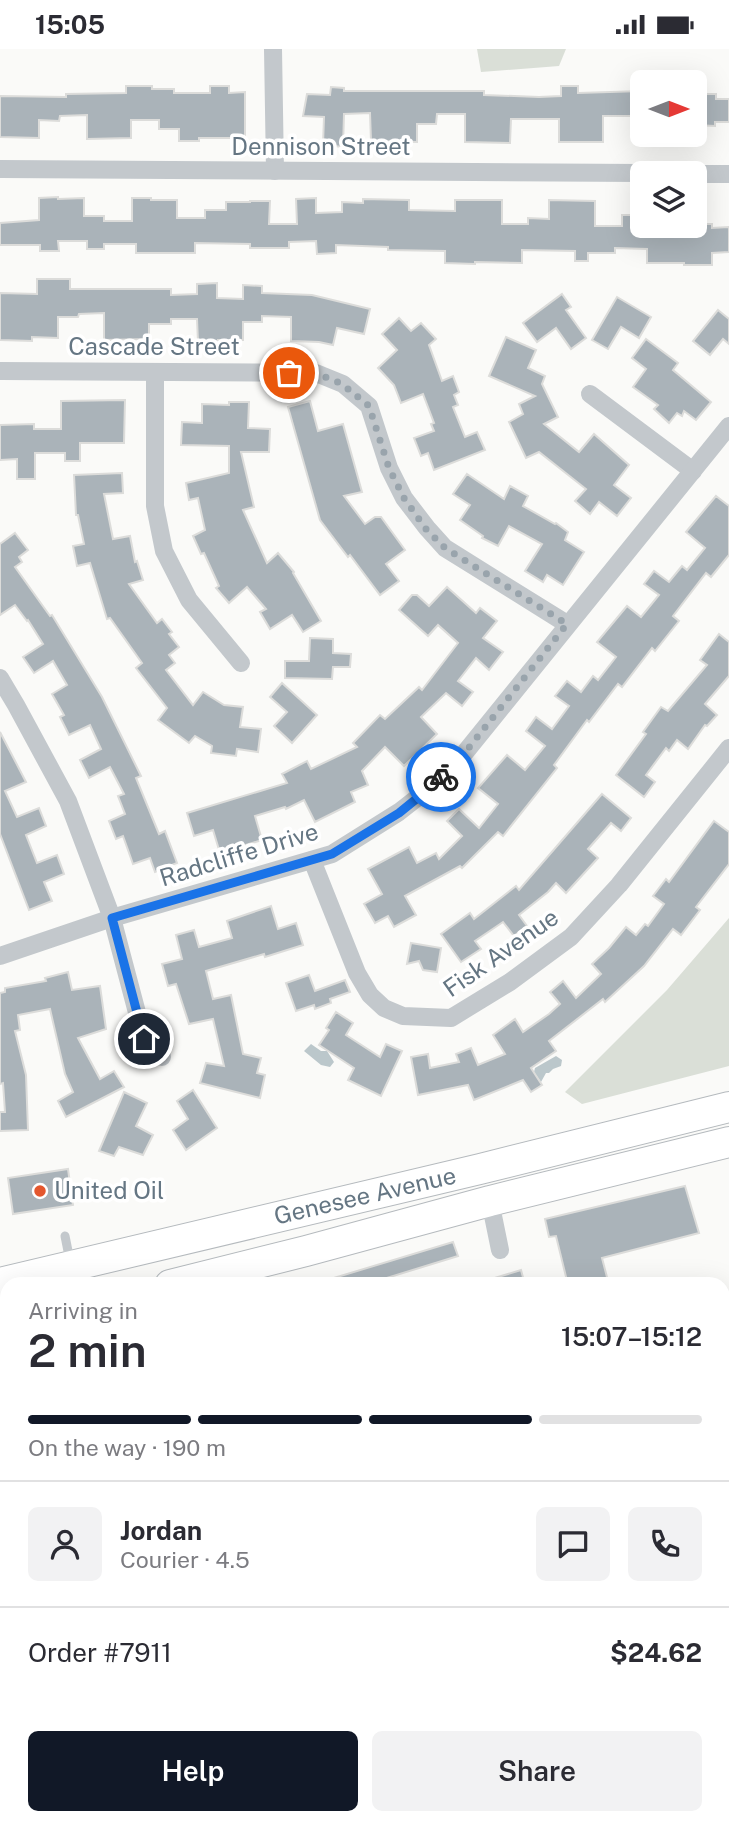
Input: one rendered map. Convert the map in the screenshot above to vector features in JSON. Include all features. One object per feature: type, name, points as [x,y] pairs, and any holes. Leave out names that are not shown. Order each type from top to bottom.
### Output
[{"type":"main road","name":"Genesee Avenue","points":[[25,1277],[729,1107]]},
{"type":"main road","name":"Genesee Avenue","points":[[200,1277],[729,1142]]},
{"type":"street","points":[[273,49],[275,171]]},
{"type":"street","name":"Dennison Street","points":[[0,169],[630,173]]},
{"type":"street","points":[[707,174],[729,174]]},
{"type":"street","name":"Cascade Street","points":[[0,371],[316,373],[342,384],[369,406],[389,468],[404,498],[426,529],[445,548],[567,624]]},
{"type":"street","points":[[155,372],[155,506],[164,551],[189,600],[241,663]]},
{"type":"street","points":[[590,394],[693,471]]},
{"type":"street","name":"Radcliffe Drive","points":[[0,956],[112,918],[332,854],[399,813],[431,787],[463,755],[729,426]]},
{"type":"street","points":[[0,678],[68,801],[112,918],[144,1039],[162,1057]]},
{"type":"street","name":"Fisk Avenue","points":[[312,860],[357,973],[370,995],[384,1008],[403,1016],[451,1018],[510,982],[571,937],[619,885],[729,748]]},
{"type":"street","points":[[490,1201],[500,1250]]},
{"type":"lane","points":[[65,1236],[71,1266]]},
{"type":"shaded area","points":[[477,49],[566,49],[559,66],[481,72]]},
{"type":"shaded area","points":[[729,918],[729,1066],[582,1104],[565,1092],[667,990]]},
{"type":"shaded area","points":[[311,1044],[321,1051],[327,1051],[334,1062],[330,1067],[321,1065],[304,1051]]},
{"type":"shaded area","points":[[556,1056],[562,1060],[561,1066],[546,1073],[541,1082],[534,1072],[535,1068]]},
{"type":"building","points":[[126,86],[174,89],[174,93],[210,93],[210,86],[229,86],[229,93],[245,92],[245,138],[179,141],[179,129],[159,129],[159,120],[131,120],[131,138],[87,139],[87,115],[60,116],[59,121],[39,120],[39,138],[0,137],[0,96],[66,97],[66,94],[126,93]]},
{"type":"building","points":[[561,86],[578,86],[578,93],[630,91],[630,116],[603,116],[603,142],[559,142],[559,119],[511,119],[510,143],[465,142],[465,114],[437,114],[436,124],[417,124],[417,142],[371,141],[370,113],[344,114],[343,147],[323,145],[324,117],[303,116],[307,94],[330,95],[331,87],[344,88],[344,91],[484,91],[484,95],[561,96]]},
{"type":"building","points":[[707,94],[716,94],[716,99],[729,99],[729,122],[715,122],[715,126],[707,126]]},
{"type":"building","points":[[39,198],[84,198],[84,216],[104,216],[104,221],[132,221],[132,198],[177,200],[177,218],[205,218],[205,210],[226,210],[226,202],[270,201],[269,224],[297,224],[296,199],[316,198],[316,213],[342,212],[342,202],[363,203],[363,199],[409,200],[409,210],[455,211],[455,200],[502,200],[502,224],[528,224],[528,218],[549,219],[549,200],[595,201],[595,226],[622,226],[622,215],[630,215],[630,238],[707,238],[707,224],[712,224],[712,228],[729,227],[729,252],[712,253],[712,265],[647,263],[647,249],[615,248],[615,253],[588,253],[588,261],[575,261],[575,251],[522,250],[522,263],[475,264],[445,263],[445,251],[388,250],[388,247],[336,245],[336,253],[317,254],[316,241],[289,242],[289,248],[195,243],[195,253],[136,253],[136,244],[104,244],[104,249],[87,249],[87,241],[58,241],[59,251],[40,251],[40,245],[0,245],[0,223],[39,220]]},
{"type":"building","points":[[37,279],[70,279],[70,289],[171,289],[171,295],[197,294],[197,284],[217,283],[217,298],[243,299],[243,285],[262,286],[262,293],[312,295],[370,309],[364,334],[337,328],[333,345],[291,341],[291,317],[262,316],[262,322],[243,322],[243,340],[198,342],[197,319],[171,319],[171,324],[149,324],[149,339],[104,340],[104,313],[58,317],[58,338],[32,337],[32,341],[0,340],[0,293],[37,294]]},
{"type":"building","points":[[562,294],[571,307],[566,310],[586,338],[571,349],[556,328],[537,342],[523,323]]},
{"type":"building","points":[[617,297],[651,317],[639,338],[621,327],[608,349],[592,340]]},
{"type":"building","points":[[718,310],[729,319],[729,344],[723,339],[710,355],[693,341]]},
{"type":"building","points":[[399,318],[411,331],[421,323],[436,339],[429,345],[442,381],[453,376],[459,392],[454,395],[458,405],[453,407],[465,437],[477,432],[485,450],[434,470],[428,453],[421,456],[414,438],[434,431],[431,424],[434,423],[423,394],[401,403],[394,385],[378,368],[397,350],[382,334]]},
{"type":"building","points":[[506,337],[536,350],[528,368],[545,376],[542,384],[558,417],[544,424],[579,452],[594,434],[629,465],[614,485],[631,498],[617,516],[599,502],[590,514],[575,501],[586,489],[539,452],[526,458],[509,422],[523,414],[519,404],[535,396],[489,376]]},
{"type":"building","points":[[646,339],[678,363],[673,370],[711,402],[696,420],[684,411],[682,416],[677,413],[669,423],[654,409],[658,405],[633,387],[646,369],[632,358]]},
{"type":"building","points":[[125,400],[124,443],[80,443],[80,461],[65,461],[65,453],[35,453],[35,479],[17,479],[17,459],[0,460],[0,425],[34,424],[34,429],[61,429],[61,401]]},
{"type":"building","points":[[310,401],[318,431],[343,424],[362,492],[344,496],[365,524],[375,517],[381,517],[405,550],[386,564],[399,581],[380,595],[320,520],[288,407]]},
{"type":"building","points":[[229,402],[249,402],[248,428],[270,429],[269,452],[241,452],[254,507],[243,510],[267,563],[278,553],[294,572],[321,621],[303,632],[292,615],[270,629],[260,612],[266,609],[247,587],[229,603],[216,588],[219,586],[193,536],[205,530],[198,498],[189,500],[186,483],[229,473],[229,446],[181,445],[182,422],[202,423],[202,404],[229,405]]},
{"type":"building","points":[[122,473],[123,493],[104,494],[113,539],[130,536],[135,562],[137,561],[143,580],[129,584],[157,623],[162,619],[179,647],[169,655],[175,663],[166,670],[193,705],[203,692],[224,705],[243,707],[240,727],[261,729],[258,752],[237,749],[236,756],[211,753],[212,746],[195,736],[189,743],[158,720],[167,708],[136,668],[142,663],[110,618],[107,619],[90,563],[77,566],[73,546],[84,544],[76,515],[74,475]]},
{"type":"building","points":[[467,474],[504,499],[510,486],[528,496],[523,506],[568,532],[565,540],[584,552],[563,585],[547,575],[543,582],[525,571],[542,544],[509,526],[498,546],[482,538],[483,536],[460,520],[470,505],[453,494]]},
{"type":"building","points":[[716,496],[729,506],[729,555],[711,577],[706,573],[673,616],[679,621],[655,651],[652,648],[622,687],[618,684],[589,722],[587,720],[554,765],[557,768],[503,836],[498,832],[462,868],[460,866],[405,896],[416,915],[394,927],[388,916],[375,923],[364,904],[382,894],[368,869],[409,847],[417,863],[436,853],[439,859],[462,836],[447,821],[459,809],[479,828],[498,804],[478,788],[507,755],[525,770],[545,746],[526,731],[536,717],[552,729],[569,706],[555,696],[567,681],[581,692],[593,676],[598,680],[616,657],[597,642],[627,606],[641,617],[659,595],[644,584],[654,571],[669,582],[682,566],[687,570],[705,548],[686,532]]},
{"type":"building","points":[[15,533],[28,550],[19,557],[22,562],[15,567],[50,616],[52,615],[102,697],[141,776],[136,778],[159,834],[165,831],[177,863],[155,872],[150,858],[133,864],[123,836],[116,839],[109,821],[125,814],[118,796],[124,794],[110,767],[89,778],[80,760],[101,749],[90,725],[69,735],[60,717],[64,715],[52,694],[67,685],[53,661],[34,673],[23,657],[43,644],[15,605],[0,615],[0,544]]},
{"type":"building","points":[[447,587],[476,613],[480,608],[497,621],[483,638],[503,652],[489,670],[476,658],[458,681],[473,692],[462,706],[446,693],[421,717],[437,734],[404,766],[385,747],[362,771],[368,785],[351,792],[355,802],[315,822],[304,800],[286,809],[285,807],[255,816],[262,840],[220,853],[213,830],[194,836],[187,813],[287,783],[282,774],[307,761],[311,769],[357,747],[353,743],[380,715],[385,719],[419,687],[422,690],[458,643],[438,625],[428,636],[399,610],[412,595],[417,595],[429,606]]},
{"type":"building","points":[[719,634],[729,642],[729,676],[705,704],[717,715],[705,725],[688,749],[677,740],[669,751],[666,748],[646,775],[655,782],[644,797],[616,775],[646,734],[643,732],[661,707],[668,711],[707,665],[700,660]]},
{"type":"building","points":[[310,638],[333,639],[333,653],[351,654],[350,667],[333,667],[332,679],[285,678],[285,661],[309,661]]},
{"type":"building","points":[[282,683],[317,715],[292,743],[274,726],[287,712],[270,697]]},
{"type":"building","points":[[0,732],[26,782],[5,791],[17,817],[39,808],[46,826],[26,835],[37,863],[57,855],[64,874],[44,882],[52,901],[29,910],[0,834]]},
{"type":"building","points":[[602,794],[631,818],[621,831],[611,823],[588,849],[598,858],[566,893],[556,883],[519,915],[527,926],[514,936],[503,922],[475,941],[481,949],[461,962],[441,934],[470,913],[474,919],[516,886],[519,890]]},
{"type":"building","points":[[714,821],[729,832],[729,864],[696,907],[700,910],[681,935],[673,929],[644,966],[605,1002],[603,999],[549,1041],[556,1051],[531,1068],[542,1085],[531,1092],[523,1080],[474,1100],[468,1085],[418,1095],[411,1057],[428,1054],[430,1068],[459,1062],[456,1054],[471,1048],[478,1065],[505,1054],[493,1035],[515,1019],[523,1032],[560,1004],[550,992],[563,981],[576,998],[601,974],[592,964],[626,927],[636,935],[645,924],[648,926],[664,904],[653,896],[666,879],[669,882]]},
{"type":"building","points":[[271,906],[278,929],[296,923],[303,945],[206,971],[213,999],[231,995],[243,1054],[261,1058],[257,1073],[265,1075],[260,1098],[200,1083],[206,1063],[224,1066],[213,1019],[189,1024],[176,984],[168,986],[162,964],[182,959],[176,935],[194,930],[199,947],[232,938],[227,921]]},
{"type":"building","points":[[411,943],[441,948],[437,972],[423,970],[419,961],[407,964]]},
{"type":"building","points":[[68,972],[72,990],[100,986],[106,1029],[78,1038],[100,1079],[114,1071],[124,1087],[66,1117],[58,1101],[73,1092],[65,1074],[50,1009],[18,1015],[20,1030],[15,1031],[26,1075],[28,1130],[0,1131],[0,1112],[5,1112],[3,1083],[0,1084],[0,993],[5,992],[5,988],[46,981],[45,978]]},
{"type":"building","points":[[309,975],[315,991],[345,980],[350,992],[330,999],[331,1003],[315,1009],[314,1005],[296,1011],[286,983]]},
{"type":"building","points":[[336,1012],[353,1023],[346,1035],[380,1057],[386,1044],[402,1051],[381,1096],[348,1080],[354,1068],[319,1045]]},
{"type":"building","points":[[193,1090],[217,1128],[186,1150],[173,1130],[188,1119],[177,1101]]},
{"type":"building","points":[[124,1092],[147,1103],[136,1126],[153,1135],[143,1155],[119,1147],[114,1156],[99,1151]]},
{"type":"building","name":"United Oil","points":[[68,1169],[73,1205],[13,1214],[8,1178]]},
{"type":"building","points":[[685,1186],[699,1233],[602,1258],[607,1277],[566,1277],[556,1236],[549,1237],[545,1219]]},
{"type":"building","points":[[453,1242],[458,1256],[390,1277],[337,1277]]},
{"type":"building","points":[[521,1270],[523,1277],[498,1277]]},
{"type":"way so far","points":[[289,373],[316,373],[342,384],[369,406],[389,468],[404,498],[426,529],[445,548],[567,624],[463,755],[441,777]]},
{"type":"place","name":"United Oil","points":[[40,1191]]},
{"type":"route","points":[[144,1039],[112,918],[332,854],[399,813],[441,777]]}]
